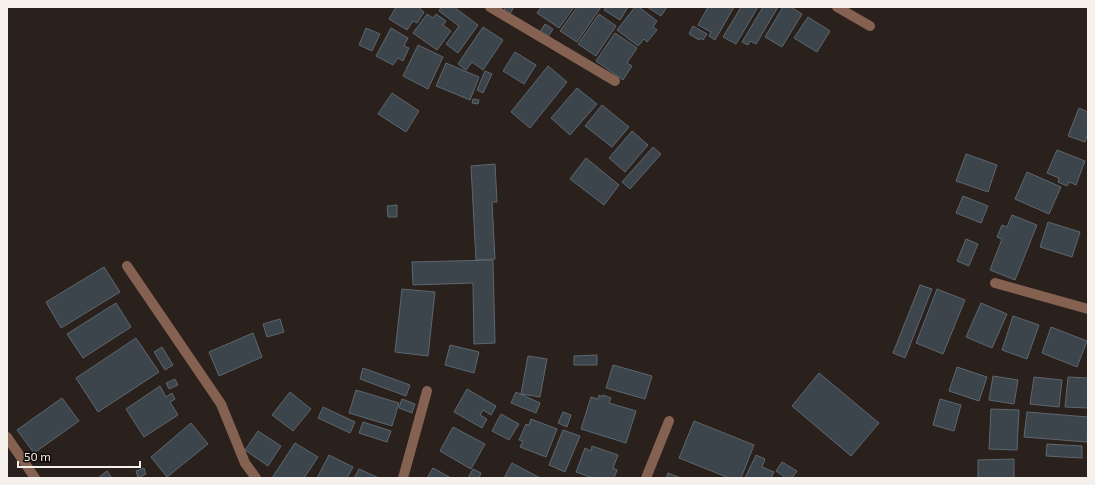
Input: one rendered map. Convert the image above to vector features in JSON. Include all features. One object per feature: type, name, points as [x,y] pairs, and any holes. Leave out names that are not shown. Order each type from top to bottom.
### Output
[{"type":"street","points":[[490,7],[615,81]]},
{"type":"street","points":[[837,7],[870,26]]},
{"type":"street","points":[[127,266],[221,404],[245,463],[256,478]]},
{"type":"street","points":[[995,283],[1088,309]]},
{"type":"street","points":[[403,478],[427,391]]},
{"type":"street","points":[[646,478],[669,421]]},
{"type":"street","points":[[7,437],[35,478]]},
{"type":"building","points":[[396,7],[421,7],[420,9],[424,12],[417,23],[413,21],[407,30],[389,19]]},
{"type":"building","points":[[441,7],[454,7],[478,25],[458,53],[446,44],[459,26],[439,11]]},
{"type":"building","points":[[506,7],[514,7],[509,15],[503,12]]},
{"type":"building","points":[[541,7],[574,7],[559,28],[537,13]]},
{"type":"building","points":[[577,7],[601,7],[577,42],[560,31]]},
{"type":"building","points":[[606,7],[628,7],[620,20],[604,10]]},
{"type":"building","points":[[635,7],[639,7],[657,21],[653,27],[657,30],[647,42],[644,39],[638,46],[617,30]]},
{"type":"building","points":[[647,7],[667,7],[661,16]]},
{"type":"building","points":[[708,7],[734,7],[715,40],[709,36],[711,32],[698,25]]},
{"type":"building","points":[[741,7],[758,7],[736,44],[723,37]]},
{"type":"building","points":[[763,7],[778,7],[756,44],[750,41],[748,45],[742,42]]},
{"type":"building","points":[[783,7],[791,7],[802,14],[782,47],[765,37]]},
{"type":"building","points":[[427,14],[433,18],[436,14],[446,21],[443,25],[451,31],[437,50],[413,33]]},
{"type":"building","points":[[599,14],[616,26],[596,56],[578,44]]},
{"type":"building","points":[[808,17],[830,31],[817,52],[794,38]]},
{"type":"building","points":[[545,24],[553,29],[548,37],[540,32]]},
{"type":"building","points":[[693,26],[707,34],[703,40],[700,38],[699,40],[689,34]]},
{"type":"building","points":[[483,27],[503,40],[483,70],[472,62],[466,70],[458,64]]},
{"type":"building","points":[[366,28],[380,34],[372,51],[359,45]]},
{"type":"building","points":[[391,28],[408,38],[404,46],[409,48],[403,61],[398,58],[393,65],[376,56]]},
{"type":"building","points":[[615,33],[637,48],[627,63],[632,66],[623,80],[596,61]]},
{"type":"building","points":[[418,45],[443,57],[428,89],[403,76]]},
{"type":"building","points":[[515,52],[536,65],[524,84],[503,71]]},
{"type":"building","points":[[446,63],[479,77],[470,100],[436,86]]},
{"type":"building","points":[[548,66],[567,82],[530,128],[511,112]]},
{"type":"building","points":[[485,71],[492,74],[483,93],[477,90]]},
{"type":"building","points":[[577,88],[597,104],[570,135],[551,118]]},
{"type":"building","points":[[392,93],[419,111],[406,132],[378,114]]},
{"type":"building","points":[[473,99],[479,100],[478,104],[472,103]]},
{"type":"building","points":[[602,105],[629,127],[612,147],[585,126]]},
{"type":"building","points":[[1079,108],[1088,112],[1088,133],[1085,142],[1068,136]]},
{"type":"building","points":[[632,131],[648,145],[625,172],[609,158]]},
{"type":"building","points":[[653,147],[661,154],[630,189],[622,182]]},
{"type":"building","points":[[1057,150],[1085,161],[1076,185],[1069,182],[1067,186],[1058,182],[1059,178],[1047,173]]},
{"type":"building","points":[[966,154],[997,165],[988,192],[956,181]]},
{"type":"building","points":[[586,158],[619,185],[604,205],[570,179]]},
{"type":"building","points":[[495,164],[497,202],[492,202],[495,259],[476,260],[471,166]]},
{"type":"building","points":[[1027,172],[1061,187],[1049,214],[1015,199]]},
{"type":"building","points":[[963,196],[988,206],[981,223],[956,213]]},
{"type":"building","points":[[397,205],[397,217],[388,217],[387,206]]},
{"type":"building","points":[[1012,215],[1037,225],[1015,280],[990,270],[1002,239],[997,237],[1002,225],[1007,227]]},
{"type":"building","points":[[1048,222],[1080,232],[1072,257],[1040,247]]},
{"type":"building","points":[[966,239],[978,244],[969,266],[957,261]]},
{"type":"building","points":[[493,260],[495,343],[474,344],[473,283],[413,285],[412,262]]},
{"type":"building","points":[[104,267],[120,292],[61,328],[46,302]]},
{"type":"building","points":[[920,285],[932,289],[905,358],[893,353]]},
{"type":"building","points":[[402,289],[435,292],[428,356],[395,352]]},
{"type":"building","points":[[937,289],[965,300],[943,354],[916,343]]},
{"type":"building","points":[[116,303],[131,327],[83,358],[67,334]]},
{"type":"building","points":[[981,303],[1007,314],[992,348],[966,337]]},
{"type":"building","points":[[1013,316],[1039,325],[1027,359],[1002,350]]},
{"type":"building","points":[[280,319],[284,332],[267,337],[263,324]]},
{"type":"building","points":[[1051,327],[1087,341],[1077,367],[1042,353]]},
{"type":"building","points":[[253,333],[262,357],[219,376],[209,352]]},
{"type":"building","points":[[136,338],[159,372],[98,412],[76,378]]},
{"type":"building","points":[[450,345],[479,352],[474,373],[445,365]]},
{"type":"building","points":[[162,347],[173,365],[165,370],[154,352]]},
{"type":"building","points":[[597,355],[597,365],[574,365],[574,356]]},
{"type":"building","points":[[528,356],[547,359],[540,397],[521,394]]},
{"type":"building","points":[[613,365],[652,376],[645,399],[606,388]]},
{"type":"building","points":[[957,367],[987,377],[979,401],[949,391]]},
{"type":"building","points":[[363,368],[410,385],[406,396],[360,379]]},
{"type":"building","points":[[819,373],[879,423],[851,456],[792,406]]},
{"type":"building","points":[[993,376],[1018,380],[1014,404],[989,400]]},
{"type":"building","points":[[1034,377],[1062,380],[1059,407],[1030,404]]},
{"type":"building","points":[[1068,377],[1088,378],[1088,408],[1065,407]]},
{"type":"building","points":[[175,379],[178,385],[169,389],[166,383]]},
{"type":"building","points":[[160,386],[166,397],[172,393],[175,399],[170,402],[178,415],[144,437],[126,409]]},
{"type":"building","points":[[467,389],[496,406],[491,415],[483,410],[480,415],[487,419],[482,428],[454,412]]},
{"type":"building","points":[[356,390],[399,403],[392,426],[349,413]]},
{"type":"building","points":[[290,392],[311,409],[293,431],[272,415]]},
{"type":"building","points":[[516,392],[540,403],[536,413],[511,403]]},
{"type":"building","points":[[599,395],[611,398],[609,403],[636,411],[626,443],[581,429],[591,397],[598,399]]},
{"type":"building","points":[[62,398],[79,421],[34,453],[17,430]]},
{"type":"building","points":[[402,399],[415,404],[412,413],[399,408]]},
{"type":"building","points":[[940,399],[961,405],[954,431],[933,425]]},
{"type":"building","points":[[323,407],[355,422],[350,433],[318,418]]},
{"type":"building","points":[[991,409],[1019,410],[1017,450],[989,449]]},
{"type":"building","points":[[563,412],[571,415],[567,427],[558,423]]},
{"type":"building","points":[[1027,412],[1088,417],[1087,442],[1024,437]]},
{"type":"building","points":[[501,414],[519,424],[509,440],[492,431]]},
{"type":"building","points":[[531,419],[557,429],[546,457],[520,447],[523,441],[519,440],[526,424],[529,425]]},
{"type":"building","points":[[694,421],[754,445],[741,478],[729,478],[679,458]]},
{"type":"building","points":[[363,422],[391,431],[387,442],[359,433]]},
{"type":"building","points":[[191,423],[208,444],[167,477],[151,457]]},
{"type":"building","points":[[453,427],[485,444],[471,469],[440,451]]},
{"type":"building","points":[[563,430],[580,436],[565,472],[549,465]]},
{"type":"building","points":[[258,431],[281,446],[268,466],[245,450]]},
{"type":"building","points":[[295,443],[318,457],[304,478],[272,478]]},
{"type":"building","points":[[1047,444],[1082,446],[1082,458],[1046,456]]},
{"type":"building","points":[[592,446],[618,455],[613,468],[617,470],[614,478],[593,478],[576,472],[585,448],[591,451]]},
{"type":"building","points":[[329,455],[353,467],[347,478],[317,478]]},
{"type":"building","points":[[756,455],[765,459],[762,467],[774,472],[771,478],[745,478]]},
{"type":"building","points":[[1014,459],[1014,478],[978,478],[978,460]]},
{"type":"building","points":[[782,462],[797,471],[792,478],[786,478],[776,471]]},
{"type":"building","points":[[512,463],[540,478],[504,478]]},
{"type":"building","points":[[144,468],[146,474],[138,478],[136,471]]},
{"type":"building","points":[[433,468],[451,478],[427,478]]},
{"type":"building","points":[[359,469],[379,478],[354,478]]},
{"type":"building","points":[[473,469],[481,473],[479,478],[468,478]]},
{"type":"building","points":[[107,471],[112,478],[98,478]]},
{"type":"building","points":[[668,473],[681,478],[666,478]]}]
